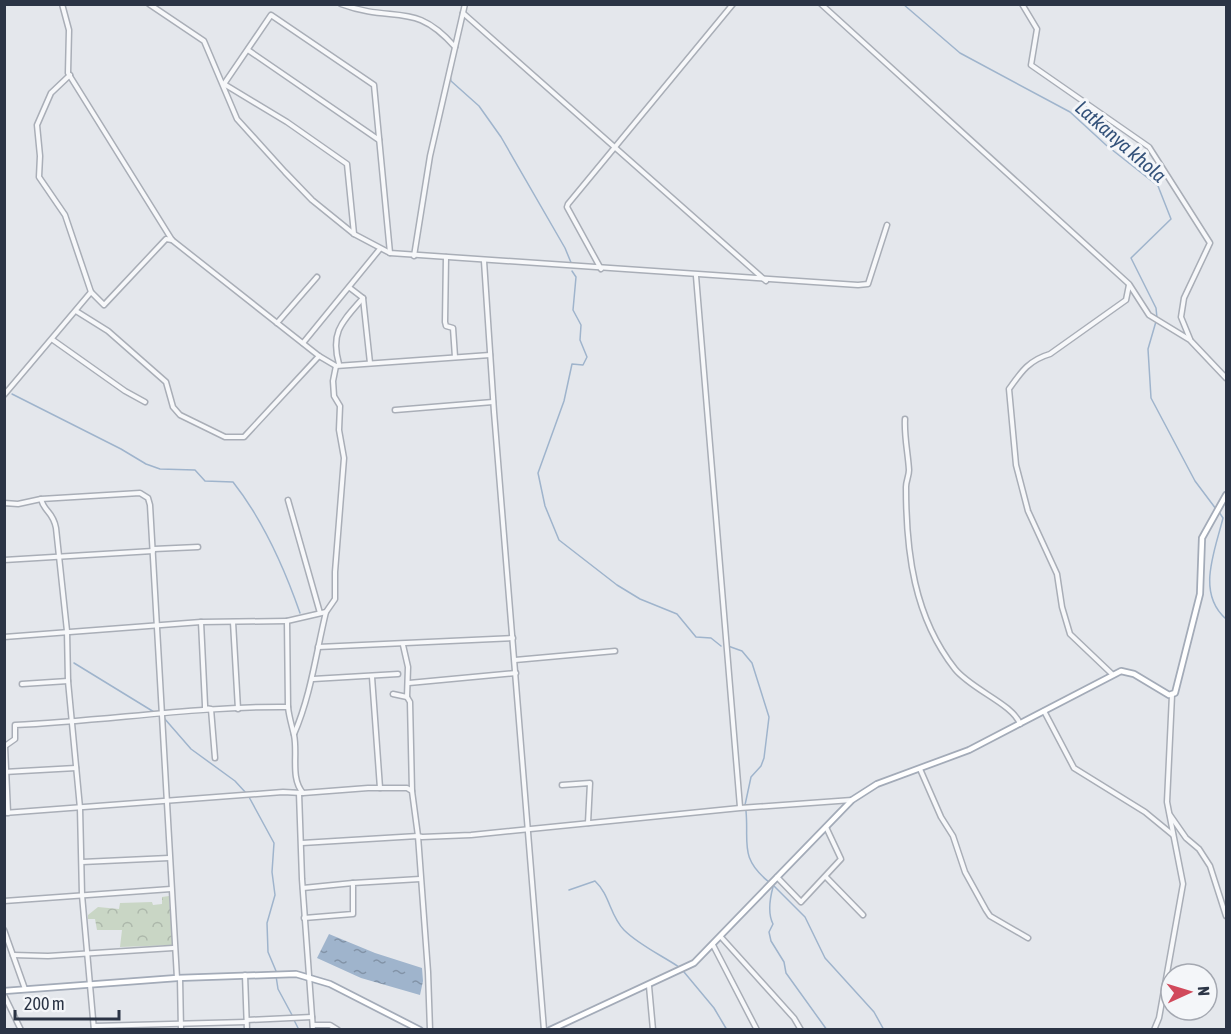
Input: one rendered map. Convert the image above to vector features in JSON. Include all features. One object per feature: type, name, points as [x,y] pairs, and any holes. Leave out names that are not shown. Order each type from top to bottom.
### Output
[{"type":"main road","points":[[550,1029],[649,986],[694,963],[852,800],[877,784],[969,750],[1121,670],[1134,674],[1172,695],[1178,689],[1200,594],[1202,538],[1208,522],[1225,497]]},
{"type":"main road","points":[[4,993],[25,989],[179,978],[279,973],[309,975],[420,1029]]},
{"type":"street","points":[[62,4],[69,30],[70,75],[172,240],[319,356],[337,365],[490,355]]},
{"type":"street","points":[[149,4],[204,41],[237,119],[312,200],[354,234],[379,250],[414,256],[696,276],[868,284],[887,225]]},
{"type":"street","points":[[341,4],[358,11],[415,12],[441,27],[455,46]]},
{"type":"street","points":[[414,256],[430,156],[465,4]]},
{"type":"street","points":[[602,269],[567,207],[733,4]]},
{"type":"street","points":[[821,4],[1129,284],[1149,315],[1190,340],[1226,376]]},
{"type":"street","points":[[1022,4],[1037,29],[1031,65],[1149,147],[1210,243],[1184,298],[1181,317],[1190,340]]},
{"type":"street","points":[[463,13],[765,280]]},
{"type":"street","points":[[224,84],[273,15],[375,84],[390,253]]},
{"type":"street","points":[[248,50],[380,140]]},
{"type":"street","points":[[70,75],[51,93],[36,125],[41,164],[39,177],[65,215],[91,292],[104,304],[110,301],[166,239],[172,240]]},
{"type":"street","points":[[224,84],[287,122],[347,164],[354,234]]},
{"type":"street","points":[[303,343],[379,250]]},
{"type":"street","points":[[446,257],[445,321],[446,327],[453,328],[455,357]]},
{"type":"street","points":[[485,261],[482,263],[544,1029]]},
{"type":"street","points":[[696,276],[740,808]]},
{"type":"street","points":[[277,323],[317,277]]},
{"type":"street","points":[[1112,674],[1070,634],[1062,608],[1057,574],[1028,511],[1016,465],[1009,389],[1023,368],[1082,333],[1126,300],[1129,284]]},
{"type":"street","points":[[350,288],[363,298],[370,363]]},
{"type":"street","points":[[4,395],[53,340],[91,292]]},
{"type":"street","points":[[294,734],[313,679],[326,612],[331,606],[336,590],[335,572],[344,458],[339,430],[340,406],[334,396],[333,381],[337,365],[334,349],[336,331],[363,298]]},
{"type":"street","points":[[76,311],[108,331],[166,382],[173,407],[180,415],[225,437],[244,437],[319,356]]},
{"type":"street","points":[[53,340],[125,391],[145,402]]},
{"type":"street","points":[[395,410],[493,402]]},
{"type":"street","points":[[905,420],[909,472],[906,484],[908,550],[920,604],[938,642],[956,670],[998,704],[1008,707],[1016,714],[1020,724]]},
{"type":"street","points":[[4,503],[18,504],[41,499],[140,493],[148,498],[154,550],[160,714],[181,1027]]},
{"type":"street","points":[[41,499],[42,506],[55,517],[60,556],[67,631],[68,681],[80,808],[82,895],[89,952],[94,1028],[181,1027],[312,1017]]},
{"type":"street","points":[[288,500],[320,613]]},
{"type":"street","points":[[4,560],[198,547]]},
{"type":"street","points":[[4,637],[201,622],[287,621],[326,612]]},
{"type":"street","points":[[287,621],[288,706],[290,725],[294,734],[297,786],[301,793],[304,918],[313,1027],[330,1025],[338,1029]]},
{"type":"street","points":[[201,622],[204,705],[205,708],[211,709]]},
{"type":"street","points":[[233,622],[238,709]]},
{"type":"street","points":[[318,647],[403,645],[513,638]]},
{"type":"street","points":[[403,645],[409,683],[407,698],[410,702],[412,791],[418,836],[430,1029]]},
{"type":"street","points":[[515,660],[615,651]]},
{"type":"street","points":[[409,683],[516,673]]},
{"type":"street","points":[[313,679],[398,674]]},
{"type":"street","points":[[372,677],[380,788]]},
{"type":"street","points":[[22,684],[68,681]]},
{"type":"street","points":[[393,694],[407,698]]},
{"type":"street","points":[[1154,1029],[1166,982],[1184,884],[1167,802],[1172,695]]},
{"type":"street","points":[[288,706],[211,709],[15,725],[15,739],[5,746],[6,813],[289,791],[301,793],[380,788],[412,791]]},
{"type":"street","points":[[211,709],[215,758]]},
{"type":"street","points":[[1043,710],[1074,768],[1146,812],[1173,835]]},
{"type":"street","points":[[5,772],[76,768]]},
{"type":"street","points":[[920,769],[937,808],[953,836],[965,872],[986,910],[990,916],[1028,938]]},
{"type":"street","points":[[562,785],[590,783],[588,823]]},
{"type":"street","points":[[302,843],[471,835],[740,808],[852,800]]},
{"type":"street","points":[[1170,814],[1186,838],[1199,849],[1210,866],[1227,916]]},
{"type":"street","points":[[777,877],[801,902],[826,877],[841,860],[826,827]]},
{"type":"street","points":[[82,862],[169,858]]},
{"type":"street","points":[[826,877],[863,915]]},
{"type":"street","points":[[303,888],[420,879]]},
{"type":"street","points":[[304,918],[353,914],[353,883]]},
{"type":"street","points":[[4,901],[171,889]]},
{"type":"street","points":[[4,930],[25,989]]},
{"type":"street","points":[[721,937],[794,1018],[801,1029]]},
{"type":"street","points":[[713,945],[757,1029]]},
{"type":"street","points":[[13,955],[172,948]]},
{"type":"street","points":[[245,975],[247,1029]]},
{"type":"street","points":[[649,986],[654,1029]]},
{"type":"street","points":[[4,993],[21,1029]]},
{"type":"green space","points":[[169,896],[173,945],[120,947],[122,930],[97,930],[95,919],[88,919],[88,915],[98,907],[119,909],[120,903],[162,904],[162,897]]},
{"type":"water","points":[[329,934],[375,953],[422,968],[423,981],[420,995],[361,978],[317,958]]},
{"type":"waterway","name":"Latkanya khola","points":[[903,4],[960,53],[1070,112],[1106,145],[1158,186],[1171,219],[1131,258],[1156,308],[1157,318],[1148,349],[1151,398],[1195,481],[1216,509]]},
{"type":"waterway","points":[[450,76],[451,81],[479,106],[501,137],[565,248],[572,265]]},
{"type":"waterway","points":[[572,271],[576,277],[573,310],[581,325],[580,340],[587,357],[583,365],[572,364],[564,401],[538,473],[545,506],[559,540],[617,585],[640,599],[677,614],[696,637],[711,638],[721,646]]},
{"type":"waterway","points":[[12,394],[146,464],[160,469],[195,470],[205,481],[233,482],[254,512],[272,544],[300,613]]},
{"type":"waterway","name":"Latkanya khola","points":[[1219,512],[1223,518],[1210,571],[1210,584],[1217,609],[1226,619]]},
{"type":"waterway","points":[[728,646],[742,651],[752,663],[769,717],[764,758],[761,766],[751,777],[745,805]]},
{"type":"waterway","points":[[74,663],[154,712]]},
{"type":"waterway","points":[[164,718],[191,749],[235,781],[246,793]]},
{"type":"waterway","points":[[249,797],[274,843],[272,872],[275,895],[267,923],[268,952],[276,971]]},
{"type":"waterway","points":[[746,811],[749,857],[753,865],[769,882]]},
{"type":"waterway","points":[[569,890],[595,881],[624,930],[643,945],[679,967]]},
{"type":"waterway","points":[[773,885],[805,917],[825,958],[874,1012],[884,1030]]},
{"type":"waterway","points":[[773,887],[770,906],[773,924],[769,932],[771,941],[784,962],[786,973],[827,1030]]},
{"type":"waterway","points":[[684,972],[714,1008],[727,1030]]},
{"type":"waterway","points":[[276,976],[278,989],[292,1015]]},
{"type":"waterway","points":[[294,1020],[299,1030]]}]
